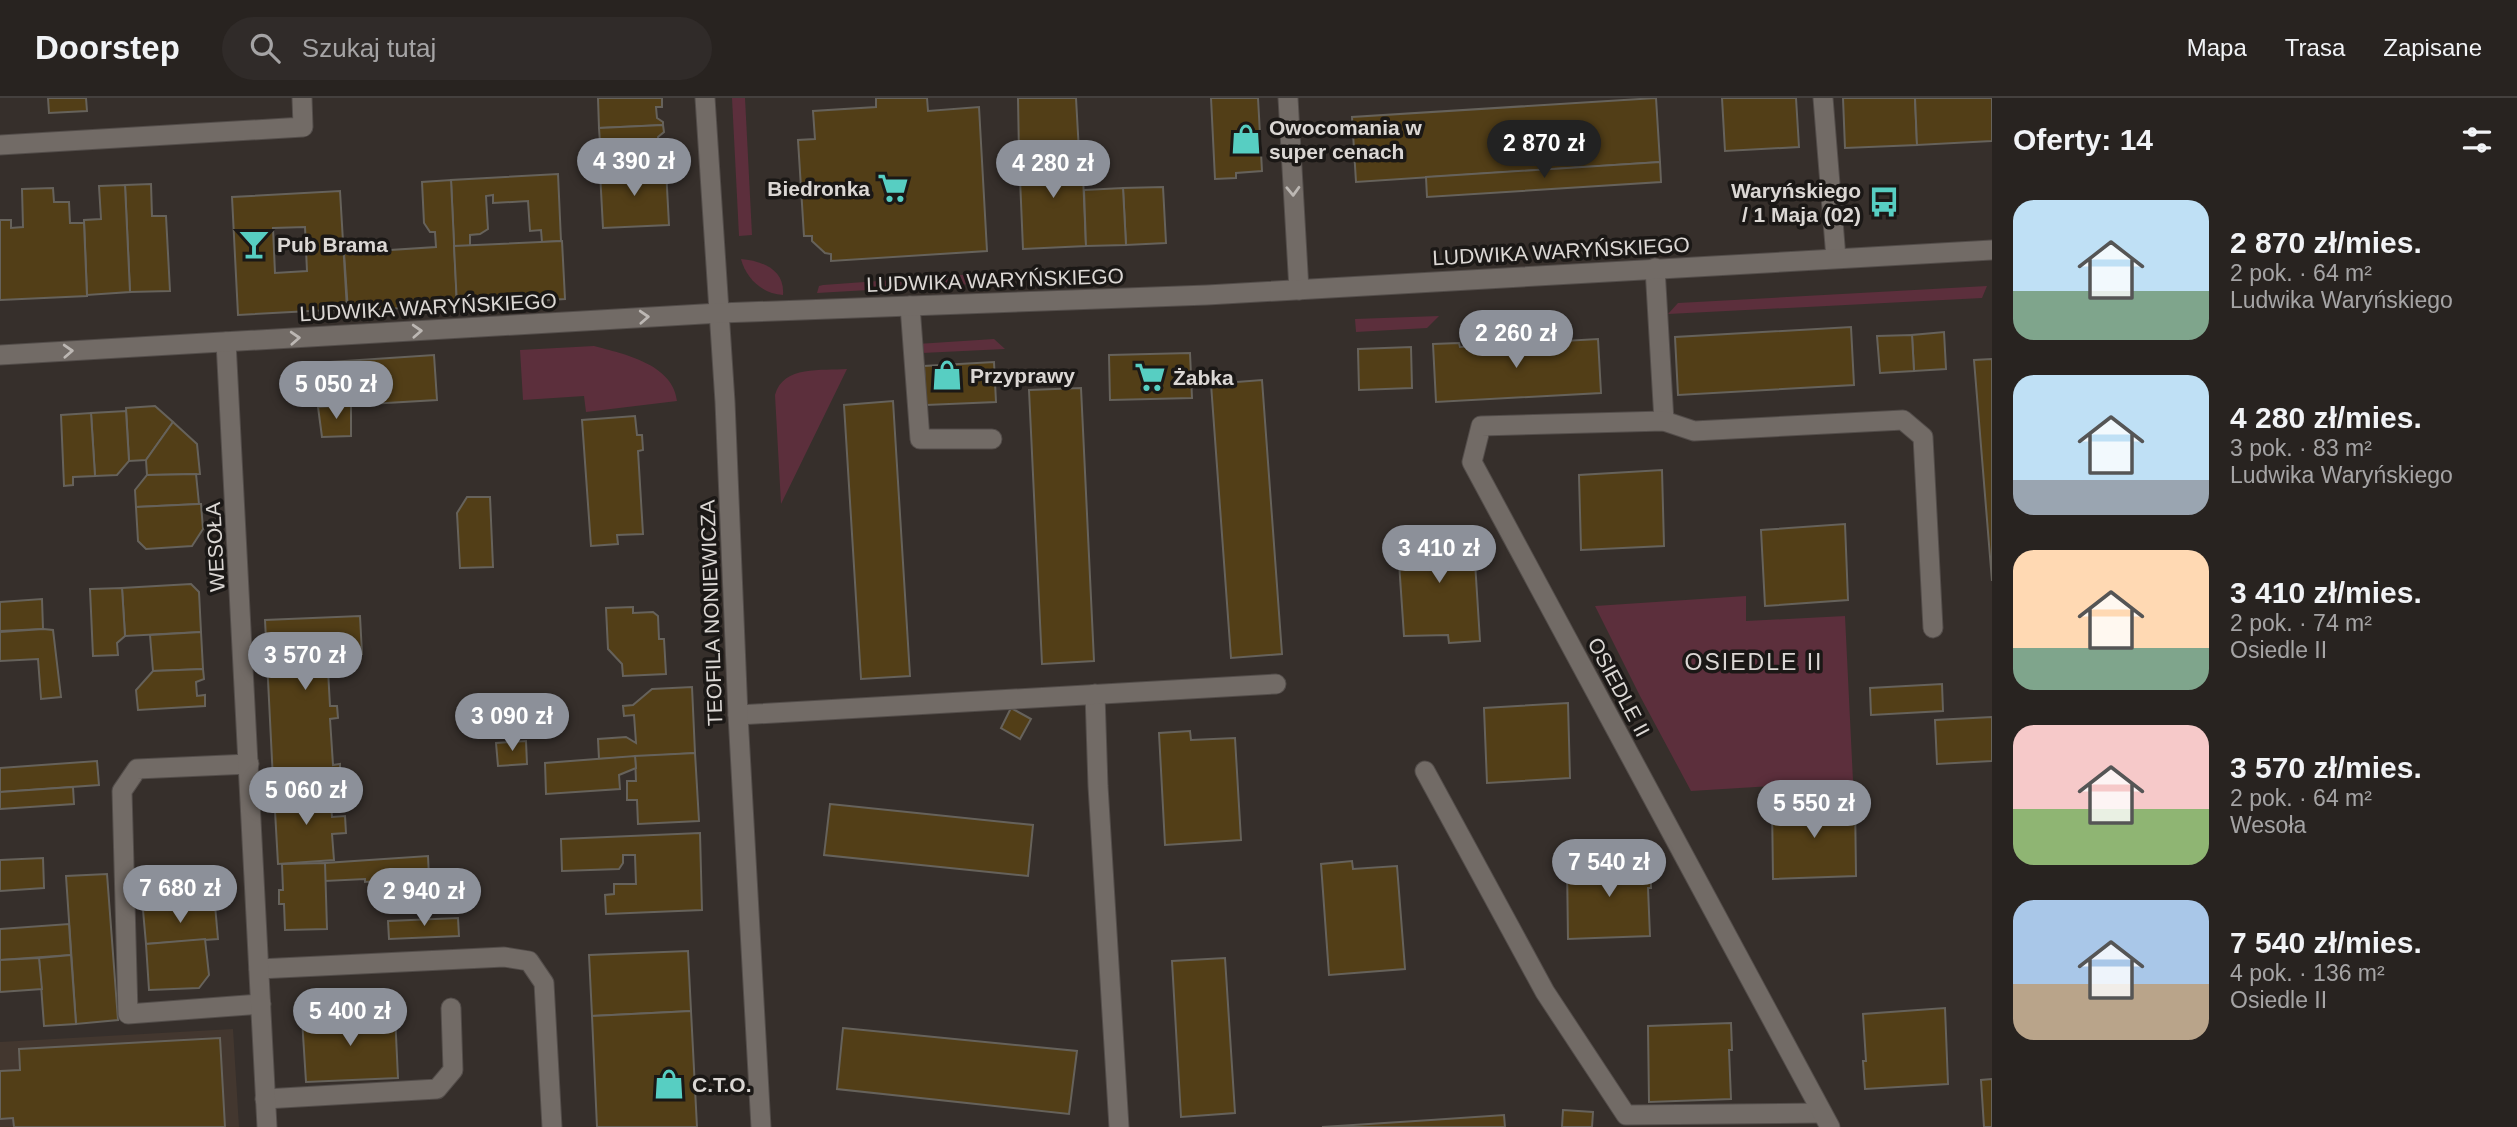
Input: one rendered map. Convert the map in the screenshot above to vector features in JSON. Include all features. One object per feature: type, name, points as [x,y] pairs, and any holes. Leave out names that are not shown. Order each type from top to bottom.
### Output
[{"type":"street","points":[[0,145],[303,127],[302,98]]},
{"type":"street","name":"TEOFILA NONIEWICZA","points":[[705,98],[720,313],[738,715],[761,1127]]},
{"type":"street","points":[[1295,98],[1288,98],[1299,290]]},
{"type":"street","points":[[1823,98],[1836,258]]},
{"type":"street","name":"LUDWIKA WARYŃSKIEGO","points":[[0,355],[720,313],[1299,290],[1992,250]]},
{"type":"street","points":[[1655,268],[1664,421]]},
{"type":"street","points":[[910,306],[920,439],[992,439]]},
{"type":"street","name":"WESOŁA","points":[[226,342],[267,1127]]},
{"type":"street","name":"OSIEDLE II","points":[[1826,1120],[1472,462],[1481,426],[1664,421],[1694,431],[1903,420],[1923,437],[1933,628]]},
{"type":"street","points":[[738,715],[1276,684]]},
{"type":"street","points":[[1095,694],[1119,1127]]},
{"type":"street","points":[[249,764],[136,769],[122,791],[128,1014],[261,1004]]},
{"type":"street","points":[[1425,771],[1545,992],[1623,1121],[1826,1120]]},
{"type":"street","points":[[259,969],[504,957],[528,961],[544,983],[552,1127]]},
{"type":"street","points":[[265,1099],[437,1089],[453,1070],[451,1008]]},
{"type":"shaded area","points":[[732,98],[745,98],[752,235],[739,236]]},
{"type":"shaded area","points":[[741,259],[771,268],[780,279],[783,295],[768,292],[756,284]]},
{"type":"shaded area","points":[[989,273],[989,283],[817,293],[819,286],[823,285]]},
{"type":"shaded area","points":[[1987,286],[1982,298],[1668,314],[1678,303]]},
{"type":"shaded area","points":[[1439,316],[1427,328],[1356,332],[1355,319]]},
{"type":"shaded area","points":[[994,339],[1005,349],[922,353],[917,344]]},
{"type":"shaded area","points":[[594,346],[632,357],[657,369],[674,388],[677,401],[586,412],[584,396],[523,400],[520,350]]},
{"type":"shaded area","points":[[847,369],[781,504],[775,395],[779,385],[795,374]]},
{"type":"shaded area","points":[[1746,596],[1746,621],[1845,616],[1853,781],[1691,791],[1595,606]]},
{"type":"shaded area","points":[[233,1029],[239,1127],[0,1127],[0,1042]]},
{"type":"building","points":[[48,98],[86,98],[87,111],[49,113]]},
{"type":"building","points":[[598,98],[662,98],[662,107],[656,107],[657,118],[663,125],[599,128]]},
{"type":"building","name":"Biedronka","points":[[876,98],[927,98],[928,111],[979,107],[987,251],[831,261],[831,254],[825,253],[812,241],[812,236],[804,236],[798,140],[815,139],[813,111],[876,107]]},
{"type":"building","points":[[1018,98],[1076,98],[1079,152],[1019,155]]},
{"type":"building","points":[[1211,98],[1258,98],[1262,171],[1236,173],[1236,178],[1215,179]]},
{"type":"building","points":[[1656,98],[1660,162],[1356,182],[1352,117]]},
{"type":"building","points":[[1722,98],[1796,98],[1799,147],[1725,151]]},
{"type":"building","points":[[1843,98],[1915,98],[1917,145],[1845,148]]},
{"type":"building","points":[[1915,98],[1992,98],[1992,141],[1917,145]]},
{"type":"building","points":[[663,125],[664,132],[658,137],[658,148],[665,148],[666,169],[602,172],[599,128]]},
{"type":"building","points":[[1082,152],[1086,246],[1023,249],[1019,155]]},
{"type":"building","points":[[1660,162],[1661,182],[1427,197],[1426,177]]},
{"type":"building","points":[[666,169],[669,225],[603,228],[600,172]]},
{"type":"building","points":[[558,174],[561,241],[542,242],[541,230],[530,231],[528,201],[493,203],[493,195],[486,196],[488,229],[480,234],[470,235],[470,246],[454,246],[451,180]]},
{"type":"building","points":[[451,180],[457,305],[348,311],[344,253],[436,247],[435,232],[430,232],[424,223],[422,182]]},
{"type":"building","points":[[151,184],[152,216],[166,216],[170,291],[130,292],[125,185]]},
{"type":"building","points":[[125,185],[130,292],[87,295],[84,220],[101,219],[99,186]]},
{"type":"building","points":[[1163,187],[1166,243],[1126,245],[1123,188]]},
{"type":"building","points":[[53,188],[54,202],[69,202],[70,223],[84,223],[87,296],[0,300],[0,220],[11,220],[11,228],[23,227],[22,189]]},
{"type":"building","points":[[1123,188],[1126,245],[1086,246],[1084,190]]},
{"type":"building","name":"Pub Brama","points":[[340,191],[347,309],[238,315],[232,197]],"holes":[[[305,227],[307,271],[275,273],[273,228]]]},
{"type":"building","points":[[562,241],[565,299],[457,305],[454,246]]},
{"type":"building","points":[[1851,327],[1854,385],[1678,395],[1675,337]]},
{"type":"building","points":[[1944,332],[1946,369],[1914,371],[1912,335]]},
{"type":"building","points":[[1912,335],[1914,371],[1880,373],[1877,336]]},
{"type":"building","points":[[1598,339],[1601,393],[1436,402],[1433,344],[1459,343],[1460,347]]},
{"type":"building","points":[[1411,347],[1412,388],[1359,390],[1358,349]]},
{"type":"building","name":"Żabka","points":[[1190,353],[1192,398],[1110,400],[1109,355]]},
{"type":"building","points":[[434,355],[437,400],[318,407],[315,363]]},
{"type":"building","points":[[1992,359],[1992,581],[1974,360]]},
{"type":"building","points":[[994,362],[996,402],[926,405],[924,366]]},
{"type":"building","points":[[1262,380],[1282,654],[1231,658],[1211,384]]},
{"type":"building","points":[[1081,388],[1094,661],[1042,664],[1029,390]]},
{"type":"building","points":[[893,401],[910,676],[861,679],[844,405]]},
{"type":"building","points":[[351,405],[351,436],[322,437],[318,407]]},
{"type":"building","points":[[155,406],[173,422],[146,460],[129,461],[126,408]]},
{"type":"building","points":[[126,411],[129,461],[117,475],[95,476],[91,413]]},
{"type":"building","points":[[91,413],[95,476],[73,477],[73,485],[64,486],[61,415]]},
{"type":"building","points":[[635,416],[637,435],[642,435],[643,450],[638,451],[643,534],[617,535],[618,544],[591,546],[582,420]]},
{"type":"building","points":[[173,422],[197,444],[200,474],[147,475],[146,460]]},
{"type":"building","points":[[1662,470],[1664,546],[1581,550],[1579,475]]},
{"type":"building","points":[[196,474],[199,504],[136,507],[135,490],[147,475]]},
{"type":"building","points":[[467,497],[490,497],[493,567],[460,568],[457,513]]},
{"type":"building","points":[[201,504],[203,529],[192,546],[146,549],[138,541],[136,507]]},
{"type":"building","points":[[1845,524],[1848,600],[1765,606],[1761,530]]},
{"type":"building","points":[[1473,530],[1480,641],[1449,643],[1448,635],[1404,636],[1397,533]]},
{"type":"building","points":[[191,584],[199,592],[201,632],[125,636],[122,588]]},
{"type":"building","points":[[122,588],[125,636],[117,643],[118,655],[93,656],[90,589]]},
{"type":"building","points":[[42,599],[43,629],[0,631],[0,602]]},
{"type":"building","points":[[633,607],[633,613],[653,612],[658,616],[659,639],[664,639],[666,674],[623,676],[622,664],[608,649],[606,608]]},
{"type":"building","points":[[360,616],[362,654],[335,655],[327,652],[330,706],[337,706],[338,718],[330,719],[333,765],[340,764],[340,773],[333,774],[334,776],[273,780],[265,620]]},
{"type":"building","points":[[53,630],[61,697],[41,699],[38,659],[0,661],[0,632]]},
{"type":"building","points":[[201,632],[203,669],[153,671],[150,635]]},
{"type":"building","points":[[203,669],[204,679],[196,682],[197,696],[205,695],[205,706],[138,710],[136,690],[153,671]]},
{"type":"building","points":[[1942,684],[1943,711],[1871,715],[1870,688]]},
{"type":"building","points":[[692,687],[695,753],[599,759],[598,739],[626,737],[636,743],[634,715],[624,716],[623,706],[633,705],[652,689]]},
{"type":"building","points":[[1568,703],[1570,778],[1487,783],[1484,708]]},
{"type":"building","points":[[1011,708],[1031,719],[1020,739],[1001,728]]},
{"type":"building","points":[[1992,717],[1992,761],[1937,764],[1935,720]]},
{"type":"building","points":[[1190,731],[1191,740],[1235,738],[1241,840],[1165,845],[1159,733]]},
{"type":"building","points":[[526,741],[527,764],[498,766],[496,743]]},
{"type":"building","points":[[695,753],[699,821],[638,824],[637,800],[627,800],[627,781],[636,781],[635,756]]},
{"type":"building","points":[[635,756],[636,768],[619,775],[620,789],[546,794],[545,763]]},
{"type":"building","points":[[97,761],[99,785],[0,792],[0,768]]},
{"type":"building","points":[[73,787],[74,804],[0,809],[0,792]]},
{"type":"building","points":[[330,790],[332,817],[345,816],[346,833],[332,834],[334,860],[278,864],[274,793]]},
{"type":"building","points":[[1855,800],[1856,876],[1773,879],[1772,803]]},
{"type":"building","points":[[830,804],[1033,825],[1028,876],[824,855]]},
{"type":"building","points":[[700,833],[702,910],[606,914],[605,895],[614,894],[614,884],[636,884],[635,855],[623,855],[623,863],[619,869],[562,871],[561,839]]},
{"type":"building","points":[[428,856],[429,878],[417,879],[418,891],[377,894],[376,881],[325,881],[325,863]]},
{"type":"building","points":[[43,858],[44,888],[0,891],[0,860]]},
{"type":"building","points":[[1650,860],[1650,936],[1568,939],[1567,863]]},
{"type":"building","points":[[1352,861],[1353,869],[1397,866],[1405,969],[1329,975],[1321,864]]},
{"type":"building","points":[[325,863],[327,929],[285,930],[284,904],[279,904],[279,890],[283,890],[282,864]]},
{"type":"building","points":[[107,874],[118,1020],[76,1024],[66,876]]},
{"type":"building","points":[[213,874],[215,905],[143,910],[141,879]]},
{"type":"building","points":[[215,905],[218,939],[146,944],[143,910]]},
{"type":"building","points":[[458,918],[459,936],[389,939],[388,921]]},
{"type":"building","points":[[69,924],[71,955],[0,960],[0,929]]},
{"type":"building","points":[[205,939],[209,975],[199,988],[149,990],[146,944]]},
{"type":"building","points":[[688,951],[691,1011],[592,1016],[589,955]]},
{"type":"building","points":[[71,955],[76,1024],[44,1026],[39,958]]},
{"type":"building","points":[[39,958],[42,989],[0,992],[0,960]]},
{"type":"building","points":[[1225,958],[1235,1113],[1181,1117],[1172,961]]},
{"type":"building","points":[[1945,1008],[1948,1084],[1865,1089],[1863,1014]]},
{"type":"building","points":[[691,1011],[697,1127],[597,1127],[592,1016]]},
{"type":"building","points":[[395,1014],[398,1078],[306,1082],[302,1019]]},
{"type":"building","points":[[1731,1023],[1731,1099],[1649,1102],[1648,1026]]},
{"type":"building","points":[[843,1028],[1077,1051],[1069,1114],[837,1089]]},
{"type":"building","points":[[220,1038],[225,1127],[14,1127],[13,1118],[0,1119],[0,1071],[20,1070],[19,1049]]},
{"type":"building","points":[[1992,1079],[1992,1127],[1984,1127],[1981,1080]]},
{"type":"building","points":[[1563,1110],[1593,1112],[1592,1127],[1562,1127]]},
{"type":"building","points":[[1504,1115],[1505,1127],[1322,1127],[1431,1120]]},
{"type":"place","name":"Owocomania w super cenach","points":[[1246,139]]},
{"type":"place","name":"Biedronka","points":[[893,188]]},
{"type":"place","name":"Waryńskiego / 1 Maja (02)","points":[[1884,202]]},
{"type":"place","name":"Pub Brama","points":[[254,244]]},
{"type":"place","name":"Przyprawy","points":[[947,375]]},
{"type":"place","name":"Żabka","points":[[1150,377]]},
{"type":"place","name":"C.T.O.","points":[[669,1084]]},
{"type":"district","name":"OSIEDLE II","points":[[1754,662]]}]
